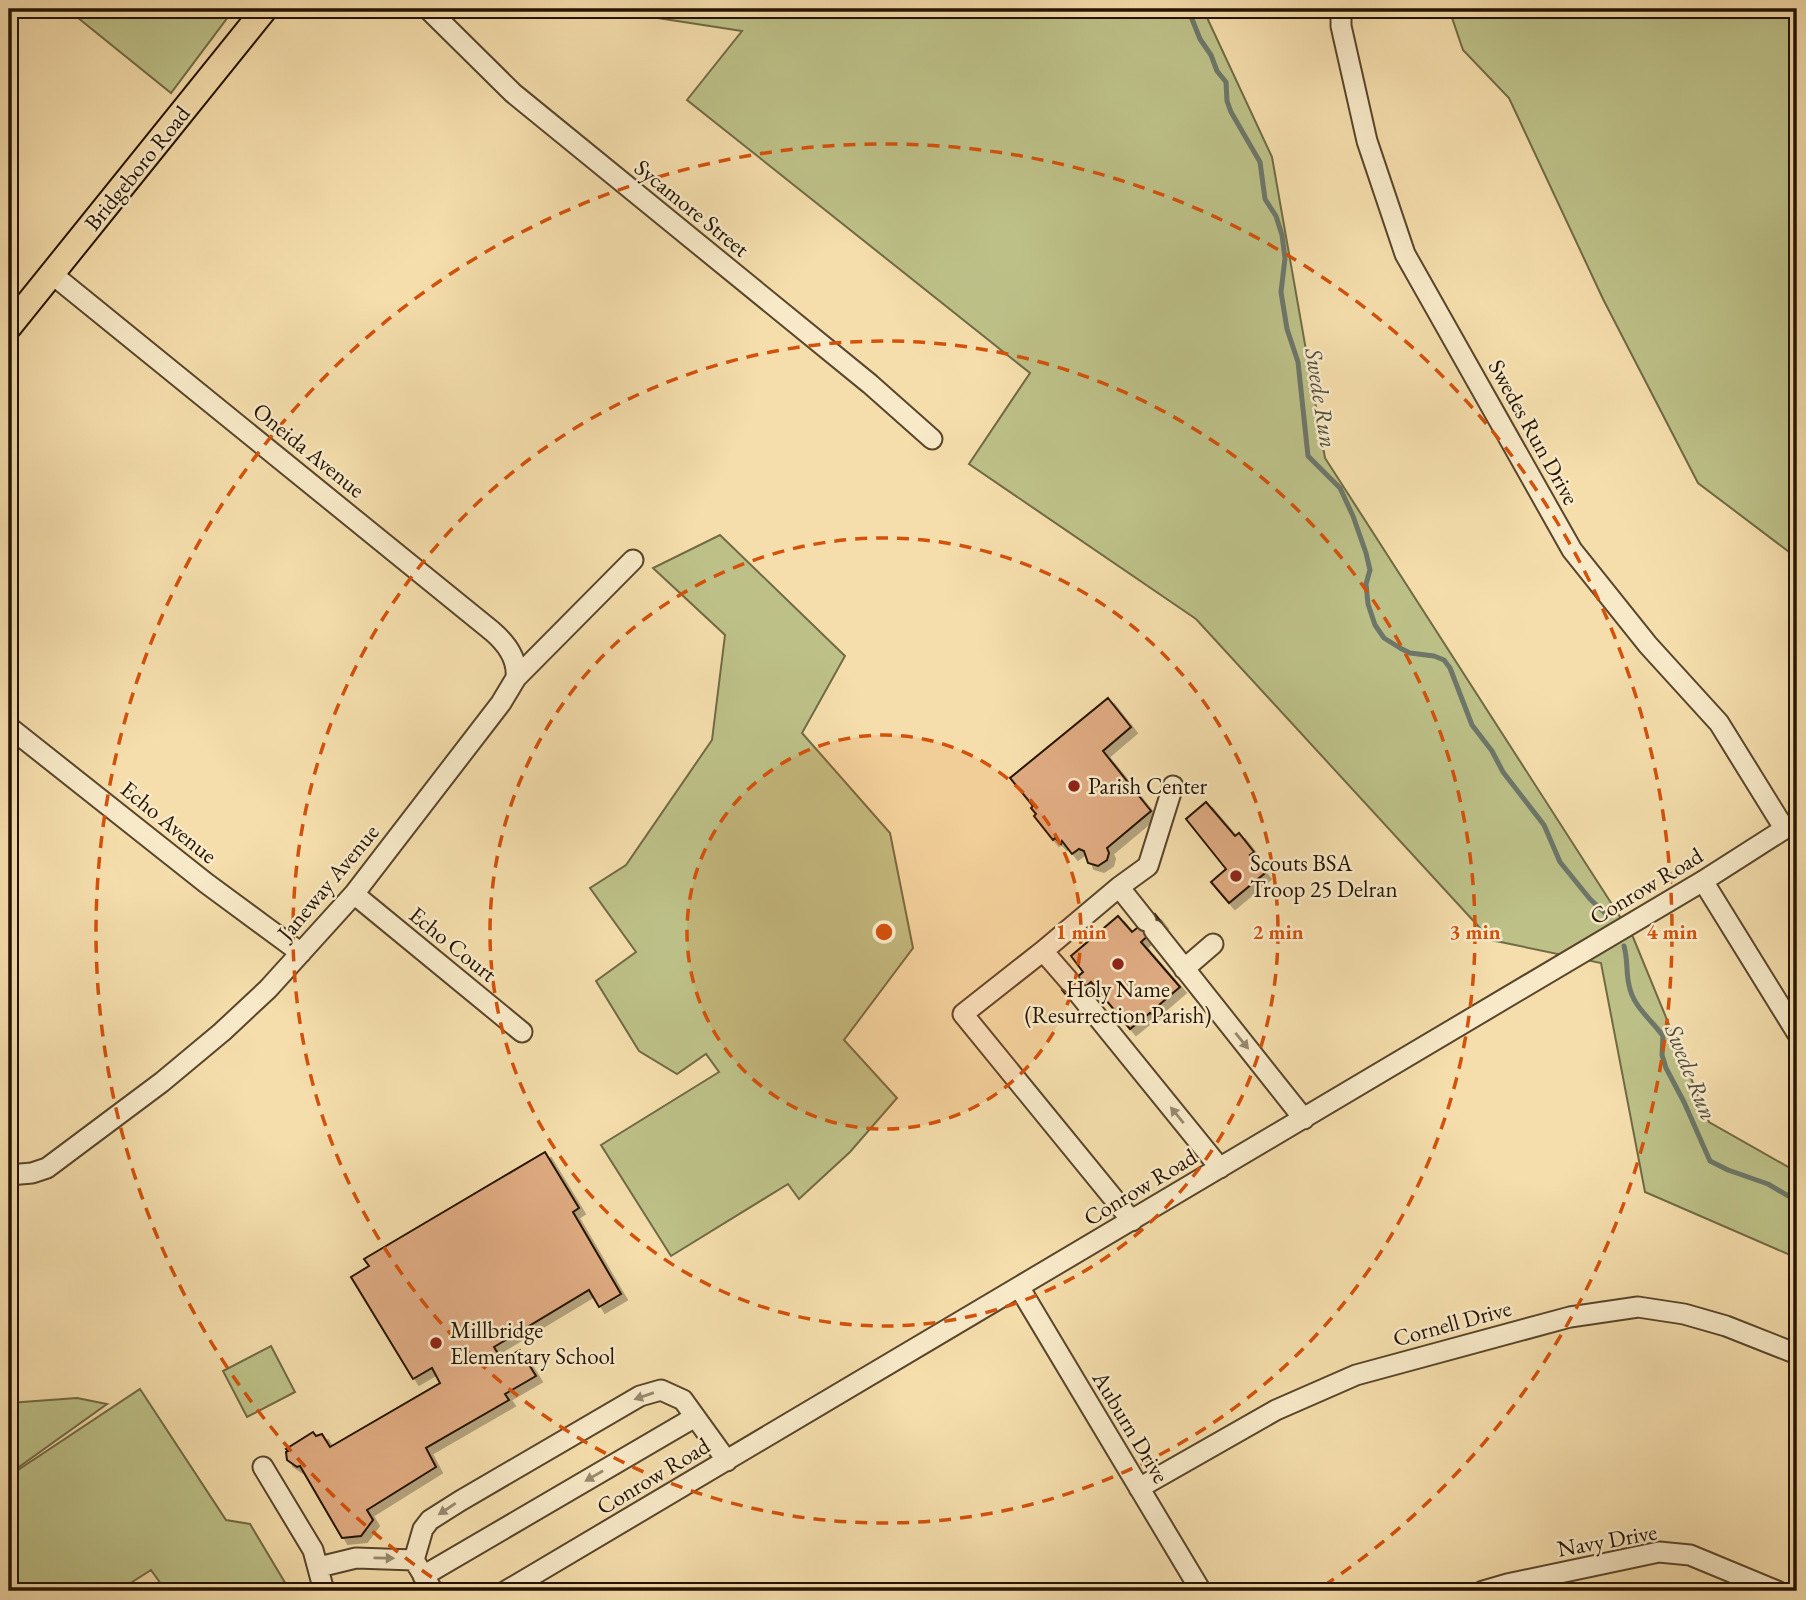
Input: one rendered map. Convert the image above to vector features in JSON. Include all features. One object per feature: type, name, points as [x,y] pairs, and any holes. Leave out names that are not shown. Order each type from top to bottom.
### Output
[{"type":"main road","name":"Bridgeboro Road","points":[[9,327],[265,9]]},
{"type":"street","name":"Sycamore Street","points":[[428,9],[513,93],[870,384],[932,439]]},
{"type":"street","name":"Swedes Run Drive","points":[[1341,9],[1341,26],[1367,141],[1405,254],[1572,550],[1648,645],[1719,723],[1791,824]]},
{"type":"street","name":"Oneida Avenue","points":[[52,274],[492,631],[504,642],[515,661],[516,678]]},
{"type":"street","name":"Janeway Avenue","points":[[9,1175],[32,1173],[47,1168],[113,1120],[222,1032],[268,989],[354,894],[501,703],[516,678],[633,560]]},
{"type":"street","name":"Echo Avenue","points":[[9,727],[206,883],[301,953]]},
{"type":"street","points":[[1132,1220],[962,1014],[1044,951],[1118,887],[1148,866],[1173,786]]},
{"type":"street","name":"Conrow Road","points":[[506,1591],[1703,881],[1791,824]]},
{"type":"street","points":[[1703,881],[1797,1033]]},
{"type":"street","points":[[1118,887],[1304,1119]]},
{"type":"street","name":"Echo Court","points":[[354,894],[523,1032]]},
{"type":"street","points":[[1184,969],[1213,944]]},
{"type":"street","points":[[1044,951],[1220,1168]]},
{"type":"street","name":"Auburn Drive","points":[[1019,1287],[1201,1591]]},
{"type":"street","name":"Cornell Drive","points":[[1139,1488],[1276,1410],[1356,1375],[1570,1317],[1638,1307],[1684,1314],[1726,1326],[1797,1354]]},
{"type":"street","points":[[424,1576],[423,1529],[430,1520],[640,1395],[661,1390],[683,1400],[727,1461]]},
{"type":"street","points":[[319,1567],[356,1558],[424,1576],[695,1417]]},
{"type":"street","points":[[263,1467],[313,1550],[324,1591]]},
{"type":"street","name":"Navy Drive","points":[[1483,1591],[1660,1552],[1690,1555],[1777,1591]]},
{"type":"green space","points":[[67,9],[234,9],[171,93]]},
{"type":"green space","points":[[599,9],[1203,9],[1272,157],[1325,458],[1633,937],[1709,1122],[1797,1172],[1797,1258],[1645,1192],[1601,963],[1491,940],[1196,619],[969,464],[1030,373],[687,100],[742,31]]},
{"type":"green space","points":[[1449,9],[1797,9],[1797,558],[1698,483],[1603,299],[1509,98],[1463,50]]},
{"type":"green space","points":[[720,535],[845,656],[802,733],[890,833],[913,948],[844,1040],[897,1098],[850,1152],[799,1199],[788,1184],[671,1256],[601,1145],[719,1072],[706,1054],[677,1074],[639,1051],[596,981],[636,952],[590,888],[626,865],[712,740],[725,635],[653,568]]},
{"type":"green space","points":[[271,1346],[295,1392],[247,1417],[223,1371]]},
{"type":"green space","points":[[140,1389],[226,1520],[250,1524],[290,1591],[166,1591],[151,1570],[118,1591],[9,1591],[9,1476]]},
{"type":"green space","points":[[77,1398],[107,1404],[9,1474],[9,1403]]},
{"type":"building","name":"Parish Center","points":[[1108,698],[1131,727],[1103,751],[1151,811],[1107,848],[1107,860],[1098,866],[1088,863],[1084,851],[1079,849],[1072,854],[1062,841],[1061,844],[1055,838],[1053,840],[1034,816],[1036,814],[1031,808],[1033,806],[1010,778]]},
{"type":"building","points":[[1206,802],[1235,836],[1239,833],[1254,852],[1250,855],[1265,873],[1229,903],[1211,882],[1226,869],[1186,819]]},
{"type":"building","name":"Holy Name (Resurrection Parish)","points":[[1155,914],[1162,923],[1141,942],[1180,987],[1152,1014],[1130,1029],[1091,982],[1070,1000],[1062,990],[1083,972],[1071,956],[1118,916],[1132,932]]},
{"type":"building","points":[[545,1152],[579,1208],[573,1212],[621,1294],[599,1307],[589,1290],[494,1347],[502,1360],[520,1350],[536,1376],[505,1394],[509,1400],[426,1448],[436,1467],[367,1510],[373,1520],[361,1536],[342,1538],[300,1466],[297,1467],[287,1460],[286,1449],[313,1432],[316,1436],[322,1434],[330,1447],[440,1383],[432,1368],[413,1379],[351,1277],[369,1266],[364,1259]]},
{"type":"waterway","name":"Swede Run","points":[[1188,9],[1200,39],[1226,82],[1227,101],[1231,112],[1260,162],[1265,199],[1276,216],[1282,235],[1285,258],[1281,292],[1287,329],[1298,362],[1308,456],[1340,488],[1353,516],[1370,570],[1366,584],[1368,604],[1375,625],[1384,638],[1400,648],[1410,653],[1444,660],[1450,668],[1472,725],[1492,751],[1503,772],[1544,825],[1560,862],[1590,899],[1607,915]]},
{"type":"waterway","name":"Swede Run","points":[[1624,946],[1631,993],[1638,1006],[1663,1036],[1662,1055],[1666,1068],[1710,1161],[1768,1184],[1797,1201]]},
{"type":"place","name":"Parish Center","points":[[1074,786]]},
{"type":"place","name":"Scouts BSA Troop 25 Delran","points":[[1236,876]]},
{"type":"place","name":"Holy Name (Resurrection Parish)","points":[[1118,964]]},
{"type":"place","name":"Millbridge Elementary School","points":[[436,1343]]}]
